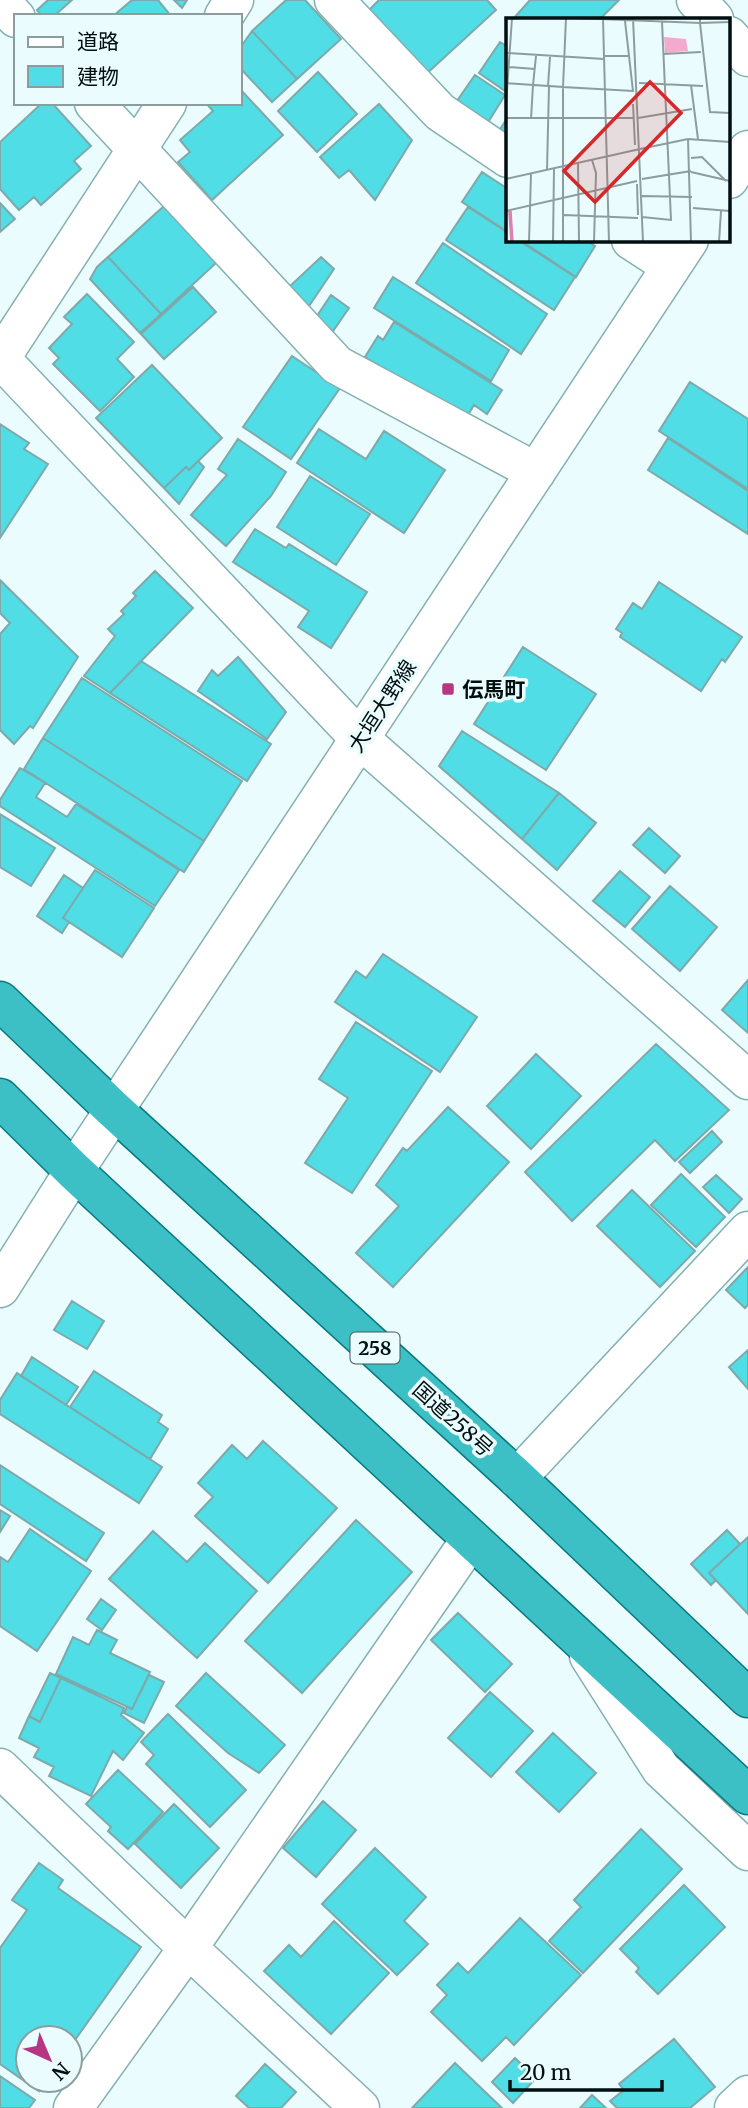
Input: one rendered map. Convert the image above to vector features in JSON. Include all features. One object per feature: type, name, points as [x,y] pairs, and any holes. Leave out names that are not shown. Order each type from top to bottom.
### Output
[{"type":"highway","name":"国道258号","points":[[0,1001],[114,1110],[517,1478],[748,1698]]},
{"type":"highway","points":[[0,1098],[74,1171],[748,1795]]},
{"type":"street","points":[[334,0],[440,112],[506,157]]},
{"type":"street","points":[[696,0],[713,18]]},
{"type":"street","points":[[0,1],[14,16]]},
{"type":"street","points":[[730,37],[748,57]]},
{"type":"street","points":[[96,105],[337,365],[536,472]]},
{"type":"street","points":[[166,105],[0,359],[360,740],[748,1080]]},
{"type":"street","points":[[730,177],[748,150]]},
{"type":"street","points":[[639,242],[680,253]]},
{"type":"street","name":"大垣大野線","points":[[0,1288],[114,1110],[680,253]]},
{"type":"street","points":[[517,1478],[748,1231]]},
{"type":"street","points":[[73,2108],[188,1948],[471,1539]]},
{"type":"street","points":[[576,1635],[661,1769],[748,1851]]},
{"type":"street","points":[[0,1768],[360,2108]]},
{"type":"street","points":[[734,2108],[748,2095]]},
{"type":"building","points":[[48,0],[72,0],[56,14],[40,14],[37,10]]},
{"type":"building","points":[[132,0],[158,0],[169,14],[115,14]]},
{"type":"building","points":[[174,0],[187,0],[182,8]]},
{"type":"building","points":[[286,0],[305,0],[341,39],[297,79],[252,31]]},
{"type":"building","points":[[379,0],[487,0],[496,10],[424,76],[366,13]]},
{"type":"building","points":[[530,0],[619,0],[601,18],[514,18]]},
{"type":"building","points":[[252,31],[297,79],[272,102],[242,70],[242,45]]},
{"type":"building","points":[[500,42],[506,46],[506,92],[479,73]]},
{"type":"building","points":[[318,72],[357,114],[317,152],[278,111]]},
{"type":"building","points":[[475,75],[505,95],[482,132],[450,111]]},
{"type":"building","points":[[242,91],[283,135],[212,200],[178,162],[190,152],[180,140],[213,111],[208,105],[242,105]]},
{"type":"building","points":[[379,104],[412,140],[375,200],[349,170],[339,178],[320,157]]},
{"type":"building","points":[[40,105],[54,105],[91,146],[74,161],[81,169],[41,205],[34,197],[19,210],[0,189],[0,142]]},
{"type":"building","points":[[506,120],[506,149],[493,140]]},
{"type":"building","points":[[482,172],[506,188],[506,231],[462,202]]},
{"type":"building","points":[[0,203],[15,219],[0,232]]},
{"type":"building","points":[[164,206],[216,263],[161,314],[108,257]]},
{"type":"building","points":[[468,207],[506,232],[506,242],[521,242],[575,277],[554,310],[446,240]]},
{"type":"building","points":[[523,242],[589,242],[595,246],[576,277]]},
{"type":"building","points":[[443,243],[547,314],[521,354],[416,283]]},
{"type":"building","points":[[108,257],[161,314],[140,333],[90,279],[97,267]]},
{"type":"building","points":[[321,257],[334,269],[307,309],[289,287]]},
{"type":"building","points":[[393,277],[509,350],[491,381],[374,308]]},
{"type":"building","points":[[193,287],[216,312],[164,359],[141,334]]},
{"type":"building","points":[[87,294],[134,342],[117,359],[134,377],[100,411],[53,364],[59,358],[49,348],[72,324],[64,317]]},
{"type":"building","points":[[331,295],[349,308],[333,331],[315,319]]},
{"type":"building","points":[[394,322],[502,390],[487,414],[474,405],[465,420],[365,357],[378,336],[383,340]]},
{"type":"building","points":[[292,356],[340,388],[291,459],[243,427]]},
{"type":"building","points":[[152,365],[222,438],[189,470],[186,467],[164,488],[96,418]]},
{"type":"building","points":[[690,382],[748,419],[748,489],[659,431]]},
{"type":"building","points":[[0,424],[29,443],[24,449],[48,464],[0,538]]},
{"type":"building","points":[[319,429],[366,459],[384,431],[445,470],[404,533],[297,463]]},
{"type":"building","points":[[668,438],[748,491],[748,534],[648,470]]},
{"type":"building","points":[[238,439],[286,472],[271,496],[226,546],[191,515],[227,475],[218,469]]},
{"type":"building","points":[[198,461],[204,467],[179,504],[164,488],[186,467],[189,470]]},
{"type":"building","points":[[310,476],[370,514],[336,565],[277,527]]},
{"type":"building","points":[[255,529],[286,548],[289,544],[367,592],[331,648],[298,627],[309,611],[233,562]]},
{"type":"building","points":[[155,571],[193,608],[110,693],[84,676],[115,636],[108,629],[124,614],[121,611],[136,596],[133,593]]},
{"type":"building","points":[[0,580],[78,657],[33,728],[30,726],[14,744],[0,730],[0,634],[10,623],[0,613]]},
{"type":"building","points":[[659,582],[742,637],[725,662],[722,659],[701,691],[620,637],[622,633],[616,629],[633,603],[642,609]]},
{"type":"building","points":[[523,647],[596,694],[546,770],[474,724]]},
{"type":"building","points":[[238,657],[286,712],[267,739],[198,691],[212,670],[218,676]]},
{"type":"building","points":[[141,661],[271,744],[247,781],[110,693]]},
{"type":"building","points":[[82,678],[242,781],[204,841],[43,738]]},
{"type":"building","points":[[462,731],[559,793],[522,839],[439,766]]},
{"type":"building","points":[[43,738],[204,841],[184,872],[24,769]]},
{"type":"building","points":[[20,768],[45,783],[36,797],[67,817],[76,804],[179,870],[155,906],[0,806],[0,800]]},
{"type":"building","points":[[559,793],[596,823],[557,870],[522,839]]},
{"type":"building","points":[[0,814],[55,848],[31,886],[0,867]]},
{"type":"building","points":[[649,828],[680,856],[665,873],[633,845]]},
{"type":"building","points":[[95,870],[154,908],[122,957],[63,918]]},
{"type":"building","points":[[620,871],[650,897],[625,927],[593,901]]},
{"type":"building","points":[[64,875],[83,888],[63,918],[69,922],[62,933],[37,916]]},
{"type":"building","points":[[670,886],[717,927],[680,971],[632,929]]},
{"type":"building","points":[[383,954],[477,1017],[440,1072],[335,1002],[356,971],[366,978]]},
{"type":"building","points":[[748,980],[748,1033],[722,1010]]},
{"type":"building","points":[[356,1022],[432,1071],[352,1193],[305,1163],[348,1098],[319,1079]]},
{"type":"building","points":[[656,1044],[729,1110],[675,1161],[655,1140],[572,1221],[525,1172]]},
{"type":"building","points":[[536,1054],[581,1096],[531,1149],[487,1106]]},
{"type":"building","points":[[448,1107],[509,1162],[393,1287],[356,1253],[399,1206],[376,1185],[403,1148],[407,1151]]},
{"type":"building","points":[[712,1131],[722,1142],[690,1173],[679,1162]]},
{"type":"building","points":[[681,1174],[725,1217],[696,1247],[651,1205]]},
{"type":"building","points":[[716,1175],[742,1199],[729,1213],[703,1187]]},
{"type":"building","points":[[632,1190],[695,1251],[660,1287],[597,1226]]},
{"type":"building","points":[[748,1267],[748,1305],[745,1308],[726,1290]]},
{"type":"building","points":[[72,1301],[104,1321],[87,1349],[54,1330]]},
{"type":"building","points":[[748,1350],[748,1389],[729,1367]]},
{"type":"building","points":[[32,1357],[78,1387],[66,1405],[21,1376]]},
{"type":"building","points":[[94,1371],[162,1415],[158,1422],[168,1429],[150,1459],[70,1407]]},
{"type":"building","points":[[17,1373],[162,1467],[139,1503],[0,1414],[0,1400]]},
{"type":"building","points":[[263,1441],[337,1508],[268,1583],[195,1516],[213,1497],[198,1483],[232,1445],[247,1459]]},
{"type":"building","points":[[0,1465],[104,1533],[86,1561],[0,1504]]},
{"type":"building","points":[[0,1510],[10,1516],[0,1532]]},
{"type":"building","points":[[356,1520],[412,1572],[302,1693],[245,1641]]},
{"type":"building","points":[[30,1529],[91,1571],[37,1651],[0,1626],[0,1557],[8,1562]]},
{"type":"building","points":[[727,1530],[740,1544],[709,1573],[716,1580],[711,1585],[691,1564]]},
{"type":"building","points":[[153,1531],[187,1562],[205,1543],[257,1591],[197,1658],[109,1579]]},
{"type":"building","points":[[748,1537],[748,1614],[709,1573]]},
{"type":"building","points":[[101,1599],[116,1610],[102,1630],[87,1619]]},
{"type":"building","points":[[458,1613],[512,1664],[485,1692],[431,1640]]},
{"type":"building","points":[[97,1630],[117,1640],[110,1653],[150,1672],[132,1709],[56,1674],[73,1637],[89,1645]]},
{"type":"building","points":[[50,1673],[61,1678],[40,1722],[29,1716]]},
{"type":"building","points":[[206,1673],[285,1745],[259,1773],[228,1753],[176,1706]]},
{"type":"building","points":[[149,1675],[164,1682],[144,1723],[124,1713],[127,1707],[132,1709]]},
{"type":"building","points":[[61,1678],[124,1708],[121,1715],[144,1733],[123,1760],[113,1751],[91,1796],[49,1776],[54,1767],[34,1757],[39,1748],[19,1738],[29,1716],[40,1722]]},
{"type":"building","points":[[490,1692],[533,1731],[491,1777],[448,1738]]},
{"type":"building","points":[[168,1714],[246,1790],[210,1827],[146,1764],[154,1755],[141,1742]]},
{"type":"building","points":[[553,1733],[596,1773],[559,1812],[516,1772]]},
{"type":"building","points":[[118,1770],[163,1812],[128,1849],[108,1831],[111,1827],[86,1804]]},
{"type":"building","points":[[323,1801],[356,1830],[316,1877],[283,1848]]},
{"type":"building","points":[[174,1804],[219,1848],[181,1888],[135,1844]]},
{"type":"building","points":[[641,1829],[682,1869],[583,1973],[549,1941],[581,1907],[574,1900]]},
{"type":"building","points":[[375,1848],[426,1897],[404,1921],[428,1944],[397,1975],[322,1904]]},
{"type":"building","points":[[39,1863],[63,1880],[58,1888],[141,1947],[84,2027],[84,2024],[14,2024],[14,2074],[0,2064],[0,1948],[27,1910],[12,1900]]},
{"type":"building","points":[[684,1885],[725,1927],[658,1994],[636,1972],[639,1968],[620,1949]]},
{"type":"building","points":[[520,1918],[581,1975],[514,2045],[506,2037],[482,2061],[431,2012],[447,1995],[437,1985],[458,1963],[468,1973]]},
{"type":"building","points":[[334,1921],[389,1973],[331,2034],[264,1971],[289,1945],[301,1957]]},
{"type":"building","points":[[674,2039],[715,2087],[690,2108],[617,2108],[610,2101],[624,2090],[619,2084]]},
{"type":"building","points":[[515,2058],[536,2078],[513,2103],[492,2082]]},
{"type":"building","points":[[455,2063],[502,2108],[412,2108]]},
{"type":"building","points":[[265,2064],[296,2092],[281,2108],[249,2108],[236,2096]]},
{"type":"building","points":[[0,2076],[14,2086],[14,2094],[26,2094],[35,2100],[29,2108],[0,2108]]},
{"type":"building","points":[[592,2095],[606,2108],[580,2108]]},
{"type":"place","name":"伝馬町","points":[[448,689]]}]
